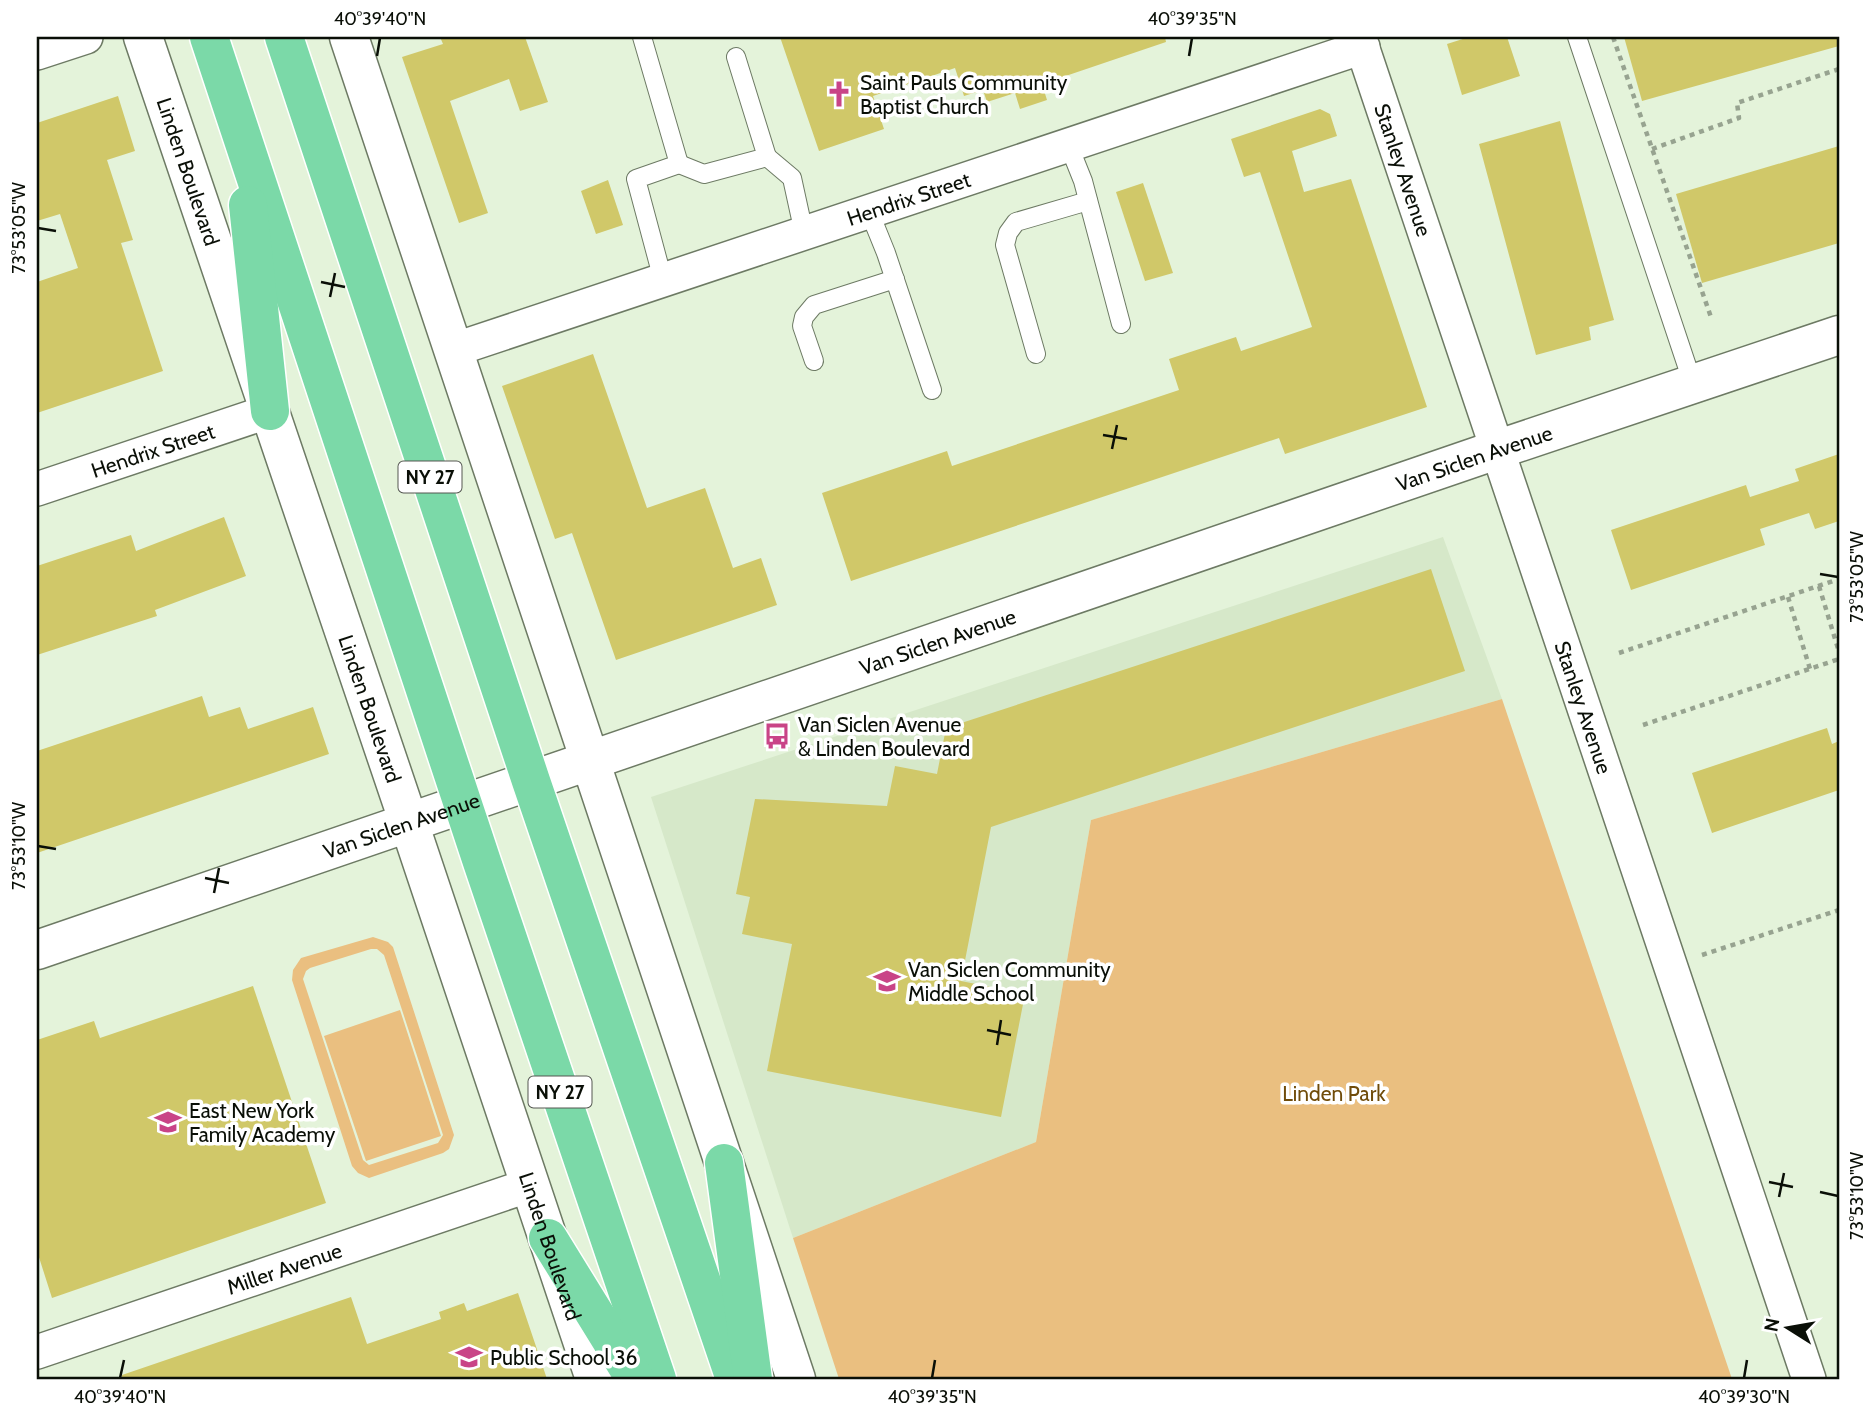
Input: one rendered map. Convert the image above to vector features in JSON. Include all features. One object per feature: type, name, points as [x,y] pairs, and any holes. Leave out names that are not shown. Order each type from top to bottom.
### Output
[{"type":"highway","name":"NY 27","points":[[209,37],[657,1379]]},
{"type":"highway","name":"NY 27","points":[[284,37],[531,781],[735,1379]]},
{"type":"highway","points":[[240,130],[270,411]]},
{"type":"highway","points":[[724,1163],[753,1379]]},
{"type":"highway","points":[[548,1238],[635,1379]]},
{"type":"street","points":[[38,48],[86,37]]},
{"type":"street","name":"Linden Boulevard","points":[[143,37],[595,1379]]},
{"type":"street","points":[[349,37],[796,1379]]},
{"type":"street","name":"Hendrix Street","points":[[453,350],[1069,146],[1361,42]]},
{"type":"street","name":"Stanley Avenue","points":[[1361,42],[1809,1379]]},
{"type":"street","name":"Van Siclen Avenue","points":[[37,950],[1839,335]]},
{"type":"street","name":"Hendrix Street","points":[[37,489],[270,411]]},
{"type":"street","name":"Miller Avenue","points":[[37,1352],[530,1185]]},
{"type":"lane","points":[[642,37],[679,164]]},
{"type":"lane","points":[[1577,37],[1693,384]]},
{"type":"lane","points":[[736,57],[767,157],[792,178],[804,233]]},
{"type":"lane","points":[[1069,146],[1083,181],[1121,324]]},
{"type":"lane","points":[[663,280],[636,179],[679,164],[704,174],[767,157]]},
{"type":"lane","points":[[1036,354],[1005,245],[1008,233],[1016,222],[1088,201]]},
{"type":"lane","points":[[869,211],[932,390]]},
{"type":"lane","points":[[814,360],[802,326],[804,317],[814,305],[895,279]]},
{"type":"path","points":[[1613,37],[1712,320]]},
{"type":"path","points":[[1652,149],[1739,118],[1737,103],[1839,69]]},
{"type":"path","points":[[1619,653],[1839,579]]},
{"type":"path","points":[[1819,586],[1839,652]]},
{"type":"path","points":[[1787,597],[1810,669]]},
{"type":"path","points":[[1643,725],[1839,659]]},
{"type":"path","points":[[1671,965],[1839,910]]},
{"type":"shaded area","name":"Van Siclen Community Middle School","points":[[1443,537],[1502,699],[1091,820],[1036,1142],[793,1238],[651,797]]},
{"type":"green space","name":"Linden Park","points":[[1502,699],[1732,1379],[839,1379],[793,1238],[1036,1142],[1091,820]]},
{"type":"green space","points":[[373,937],[388,942],[393,947],[454,1135],[449,1149],[369,1178],[358,1173],[352,1166],[292,980],[293,970],[301,958]],"holes":[[[377,949],[384,955],[443,1135],[438,1143],[369,1165],[363,1160],[303,979],[310,968]]]},
{"type":"green space","points":[[400,1010],[441,1136],[366,1161],[324,1036]]},
{"type":"building","points":[[440,37],[525,37],[548,102],[520,111],[509,79],[450,101],[488,213],[459,223],[402,57],[443,44]]},
{"type":"building","name":"Saint Pauls Community Baptist Church","points":[[780,37],[1165,37],[1166,42],[1042,84],[1047,100],[1020,109],[1015,93],[987,102],[983,90],[964,96],[955,68],[873,96],[884,129],[819,151]]},
{"type":"building","points":[[1469,37],[1507,37],[1520,76],[1462,95],[1447,44]]},
{"type":"building","points":[[1624,37],[1839,37],[1839,46],[1642,101]]},
{"type":"building","points":[[118,96],[135,151],[107,160],[133,240],[121,243],[163,371],[37,413],[37,282],[78,268],[60,214],[37,221],[37,123]]},
{"type":"building","points":[[1320,109],[1330,114],[1337,136],[1292,151],[1304,192],[1351,179],[1427,407],[1285,454],[1279,438],[851,581],[822,493],[947,451],[952,466],[1179,390],[1169,359],[1236,337],[1241,351],[1312,327],[1260,172],[1244,177],[1231,139]]},
{"type":"building","points":[[1560,121],[1614,320],[1589,327],[1591,340],[1536,355],[1479,144]]},
{"type":"building","points":[[1839,146],[1839,243],[1702,283],[1676,194]]},
{"type":"building","points":[[608,180],[623,225],[596,234],[581,191]]},
{"type":"building","points":[[1143,183],[1173,273],[1145,281],[1116,192]]},
{"type":"building","points":[[593,354],[647,508],[705,488],[733,568],[761,558],[777,605],[616,660],[572,533],[555,539],[502,386]]},
{"type":"building","points":[[1839,454],[1839,521],[1815,529],[1809,513],[1760,529],[1765,545],[1631,590],[1611,530],[1746,485],[1750,497],[1799,481],[1795,469]]},
{"type":"building","points":[[224,517],[246,576],[155,610],[157,616],[37,655],[37,566],[131,535],[136,551]]},
{"type":"building","points":[[1431,569],[1465,671],[991,827],[961,981],[1025,994],[1001,1117],[767,1071],[792,944],[742,934],[750,897],[736,894],[755,799],[887,806],[895,766],[937,774],[946,728]]},
{"type":"building","points":[[202,696],[209,717],[240,707],[248,729],[313,707],[329,754],[37,853],[37,751]]},
{"type":"building","points":[[1827,728],[1832,744],[1839,741],[1839,790],[1712,833],[1692,773]]},
{"type":"building","name":"East New York Family Academy","points":[[253,986],[326,1203],[52,1298],[37,1251],[37,1040],[94,1021],[100,1038]]},
{"type":"building","points":[[518,1293],[547,1379],[122,1379],[122,1375],[351,1297],[367,1344],[441,1319],[439,1312],[464,1303],[467,1311]]},
{"type":"place","name":"Saint Pauls Community Baptist Church","points":[[839,94]]},
{"type":"place","name":"Van Siclen Avenue & Linden Boulevard","points":[[777,736]]},
{"type":"place","name":"Van Siclen Community Middle School","points":[[887,981]]},
{"type":"place","name":"East New York Family Academy","points":[[168,1122]]},
{"type":"place","name":"Public School 36","points":[[469,1357]]}]
